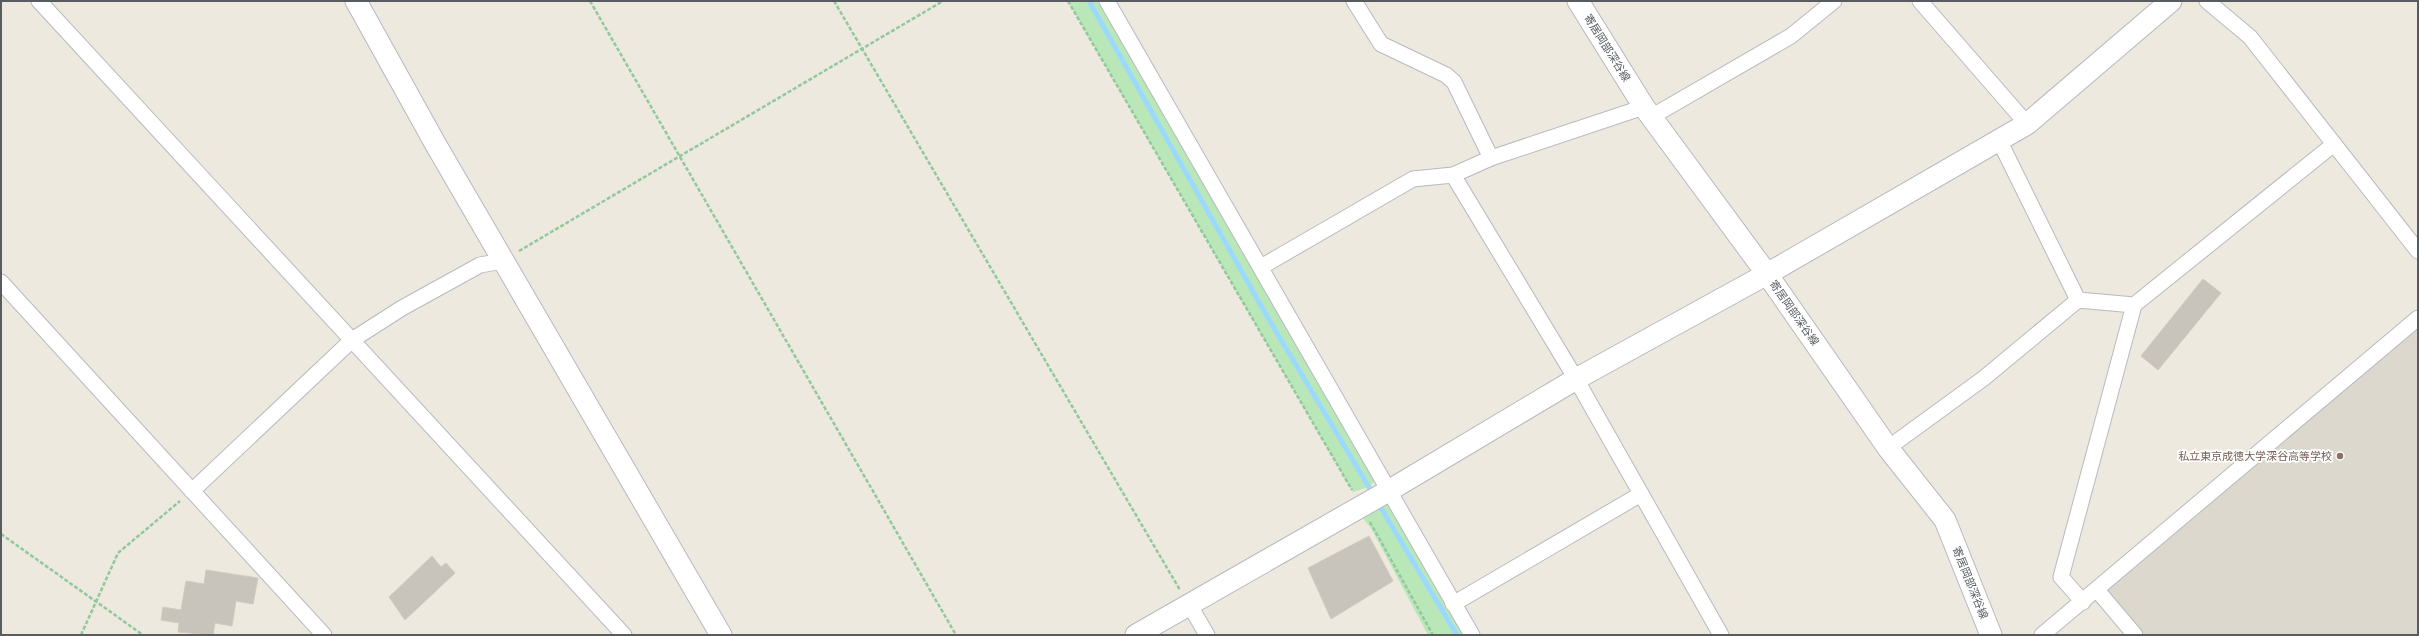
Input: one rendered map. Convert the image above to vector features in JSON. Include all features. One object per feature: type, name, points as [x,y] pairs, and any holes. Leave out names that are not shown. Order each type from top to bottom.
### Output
[{"type":"street","points":[[39,1],[624,635]]},
{"type":"street","points":[[356,1],[436,145],[721,635]]},
{"type":"street","points":[[1107,1],[1390,490],[1452,604],[1472,635]]},
{"type":"street","points":[[1354,1],[1381,44],[1446,75],[1454,82],[1491,158]]},
{"type":"street","name":"寄居岡部深谷線","points":[[1578,1],[1648,112],[1767,274],[1888,448],[1945,520],[1991,635]]},
{"type":"street","points":[[1261,267],[1413,179],[1452,175],[1491,158],[1648,112],[1791,36],[1834,1]]},
{"type":"street","points":[[1920,1],[2027,124]]},
{"type":"street","points":[[1136,635],[1390,490],[1576,380],[1767,274],[2027,124],[2171,1]]},
{"type":"street","points":[[2207,1],[2250,37],[2418,250]]},
{"type":"street","points":[[1999,140],[2078,300]]},
{"type":"street","points":[[2083,602],[2061,577],[2134,305],[2334,144]]},
{"type":"street","points":[[1452,175],[1576,380],[1721,635]]},
{"type":"street","points":[[192,491],[352,340],[402,308],[480,265],[503,261]]},
{"type":"street","points":[[1,282],[324,635]]},
{"type":"street","points":[[1888,448],[1984,378],[2078,300],[2134,305]]},
{"type":"street","points":[[2042,635],[2418,318]]},
{"type":"street","points":[[1452,604],[1641,494]]},
{"type":"street","points":[[2097,590],[2135,635]]},
{"type":"street","points":[[1189,604],[1207,635]]},
{"type":"path","points":[[590,1],[681,156],[956,635]]},
{"type":"path","points":[[834,1],[1189,604]]},
{"type":"path","points":[[503,261],[943,1]]},
{"type":"path","points":[[1068,1],[1361,506],[1433,635]]},
{"type":"path","points":[[81,635],[118,553],[192,491]]},
{"type":"path","points":[[1,534],[143,635]]},
{"type":"shaded area","name":"私立東京成徳大学深谷高等学校","points":[[2418,324],[2418,635],[2144,635],[2108,592],[2107,587]]},
{"type":"green space","points":[[1068,1],[1089,1],[1098,17],[1090,1],[1101,1],[1376,480],[1369,487],[1353,492]]},
{"type":"green space","points":[[1390,501],[1466,635],[1428,635],[1371,528],[1361,516]]},
{"type":"building","points":[[2203,279],[2221,293],[2158,370],[2141,356]]},
{"type":"building","points":[[1369,536],[1393,581],[1331,619],[1308,568]]},
{"type":"building","points":[[432,556],[441,567],[446,563],[455,573],[405,620],[389,597]]},
{"type":"building","points":[[206,570],[258,578],[253,604],[236,601],[232,626],[215,623],[213,635],[178,632],[179,623],[161,620],[163,607],[181,610],[186,581],[204,584]]},
{"type":"waterway","points":[[1089,1],[1268,318],[1373,494]]},
{"type":"waterway","points":[[1378,503],[1457,635]]},
{"type":"place","name":"私立東京成徳大学深谷高等学校","points":[[2340,456]]}]
